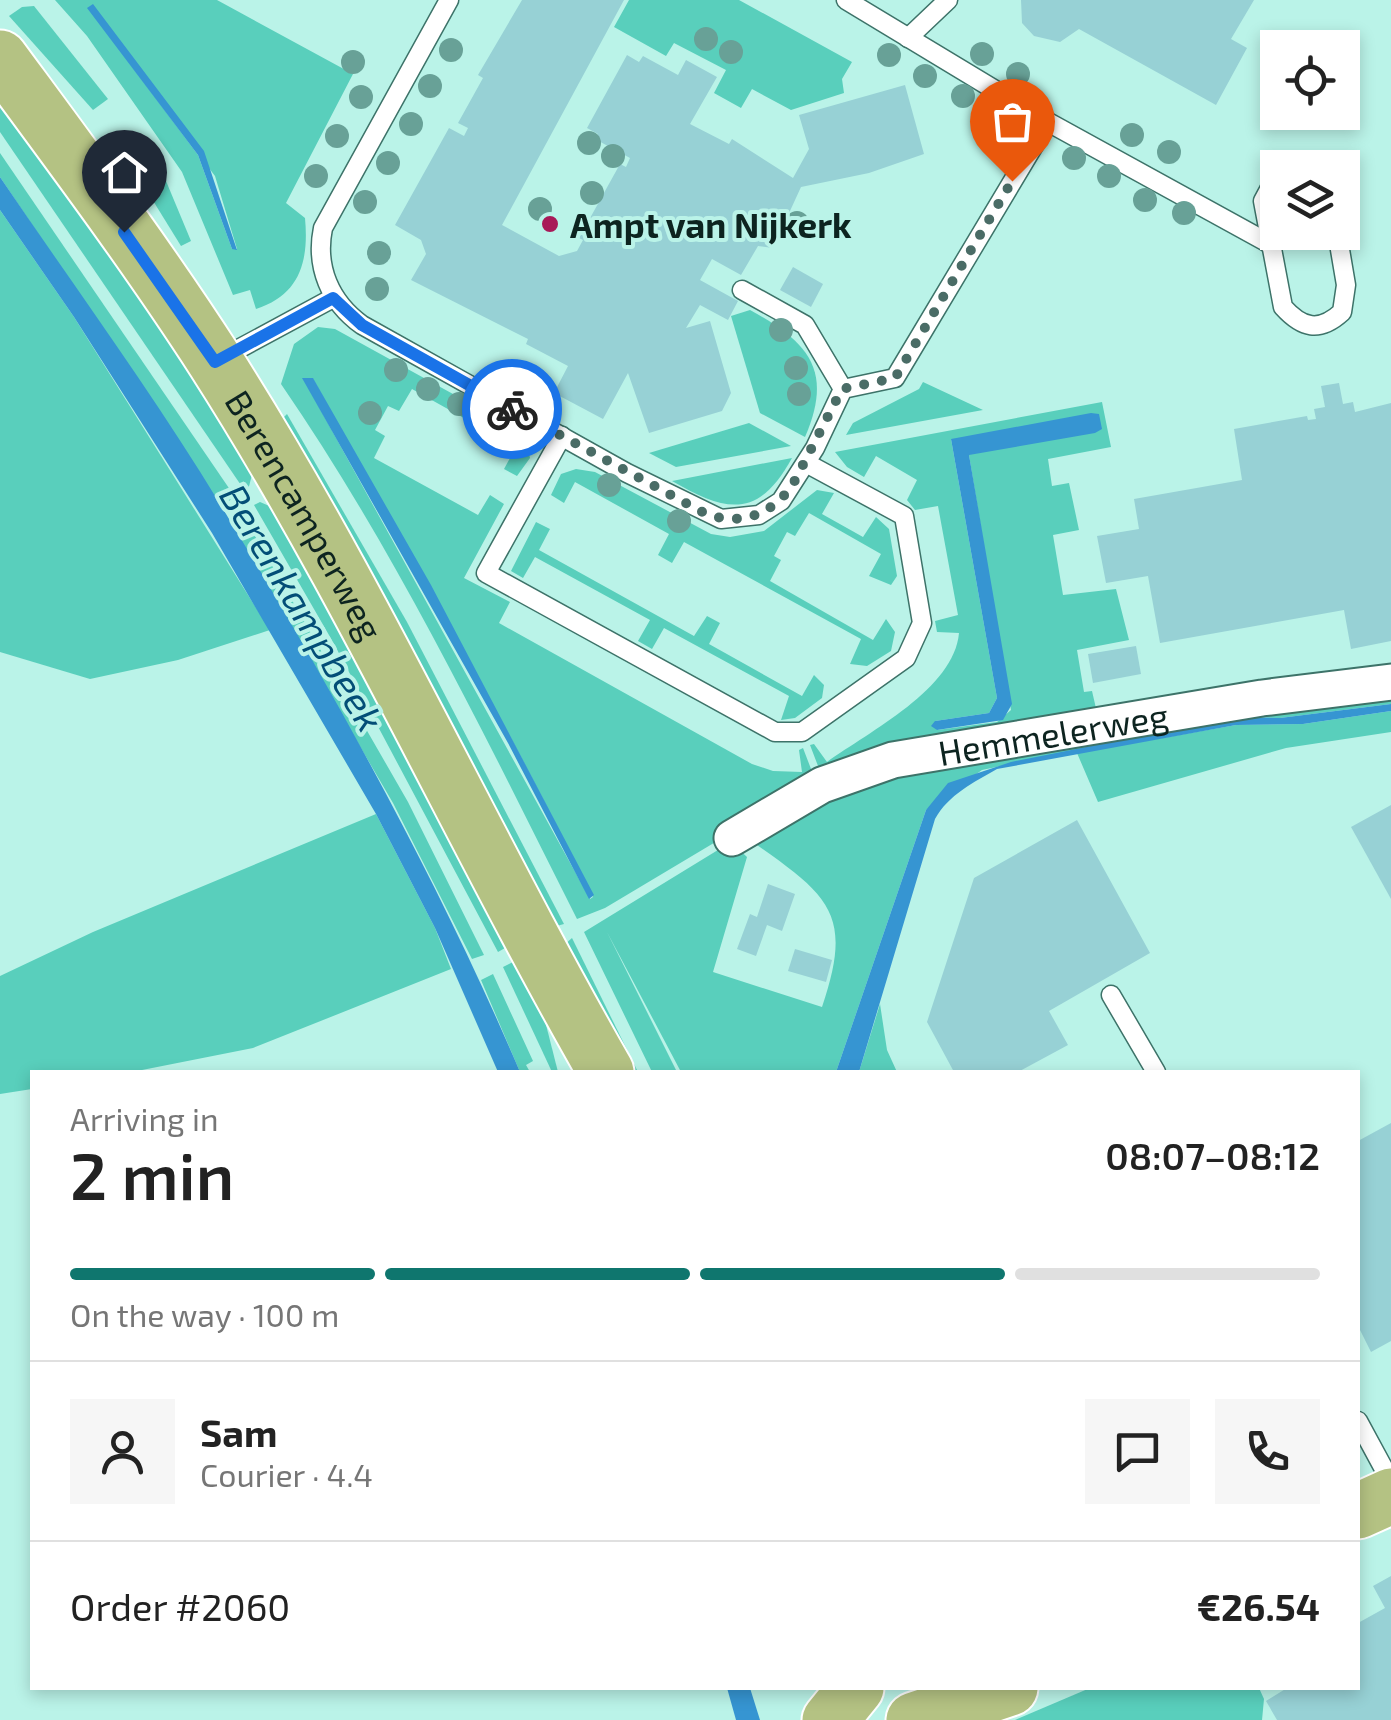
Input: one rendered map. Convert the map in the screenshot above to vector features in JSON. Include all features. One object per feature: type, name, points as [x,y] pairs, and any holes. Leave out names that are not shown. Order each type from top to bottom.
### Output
[{"type":"main road","name":"Berencamperweg","points":[[0,58],[215,362],[378,645],[535,948],[605,1070]]},
{"type":"main road","name":"Berencamperweg","points":[[535,948],[584,1070]]},
{"type":"main road","points":[[1360,1510],[1391,1496]]},
{"type":"main road","points":[[818,1690],[829,1720],[854,1690]]},
{"type":"main road","points":[[867,1690],[875,1720]]},
{"type":"main road","points":[[914,1720],[1004,1690]]},
{"type":"street","name":"Hemmelerweg","points":[[732,838],[822,786],[894,760],[1262,698],[1391,682]]},
{"type":"lane","points":[[449,0],[323,228],[322,266],[333,298],[362,325],[720,518],[742,520],[772,508],[806,463],[842,389]]},
{"type":"lane","points":[[846,0],[1048,122],[1260,238]]},
{"type":"lane","points":[[908,38],[948,0]]},
{"type":"lane","points":[[842,389],[895,378],[1048,122]]},
{"type":"lane","points":[[1273,250],[1283,307],[1296,321],[1320,326],[1342,312],[1347,296],[1340,250]]},
{"type":"lane","points":[[742,290],[805,325],[842,389]]},
{"type":"lane","points":[[215,362],[333,298]]},
{"type":"lane","points":[[562,436],[486,573],[774,732],[802,732],[906,658],[922,623],[904,516],[806,463]]},
{"type":"lane","points":[[1112,996],[1155,1070]]},
{"type":"lane","points":[[1360,1425],[1391,1482]]},
{"type":"green space","points":[[55,0],[217,0],[353,74],[286,203],[305,218],[306,234],[303,262],[283,295],[256,309],[250,290],[233,295],[182,172],[87,36]],"holes":[[[87,6],[215,176],[237,249],[232,249],[198,155]]]},
{"type":"green space","points":[[629,0],[739,0],[852,62],[842,79],[844,93],[791,110],[752,89],[741,108],[714,93],[726,70],[674,43],[666,56],[614,27]]},
{"type":"green space","points":[[34,6],[108,99],[93,110],[9,16],[22,7]]},
{"type":"green space","points":[[0,100],[122,271],[253,471],[247,494],[0,132]]},
{"type":"green space","points":[[142,146],[166,181],[191,241],[181,246],[126,157]]},
{"type":"green space","points":[[0,153],[235,497],[221,506],[0,177]]},
{"type":"green space","points":[[0,210],[74,317],[270,630],[178,660],[90,679],[0,652]]},
{"type":"green space","points":[[750,310],[787,334],[810,360],[817,393],[805,437],[760,413],[731,316]]},
{"type":"green space","points":[[318,327],[335,329],[502,421],[526,439],[530,458],[517,476],[504,469],[516,447],[412,389],[399,411],[388,406],[375,430],[385,436],[374,458],[478,515],[490,495],[504,504],[464,578],[510,602],[499,623],[752,764],[773,771],[802,772],[799,750],[803,748],[816,782],[605,908],[577,919],[401,579],[281,384],[294,344]],"holes":[[[303,378],[313,379],[526,766],[593,897],[590,899]]]},
{"type":"green space","points":[[923,382],[983,410],[846,435],[853,423],[919,389]]},
{"type":"green space","points":[[1102,402],[1111,447],[1048,459],[1052,486],[1069,483],[1079,530],[1053,535],[1063,595],[1116,589],[1129,640],[1077,650],[1084,692],[1092,691],[1098,717],[823,779],[810,745],[814,744],[827,762],[907,707],[942,672],[954,653],[959,633],[937,632],[935,621],[958,615],[938,506],[915,510],[907,500],[917,480],[876,456],[864,477],[847,467],[835,452]],"holes":[[[951,439],[969,455],[1011,710],[997,722],[937,730],[935,721],[989,713],[997,698]]]},
{"type":"green space","points":[[287,414],[407,622],[564,924],[553,927],[282,419]]},
{"type":"green space","points":[[749,423],[791,446],[676,467],[649,453]]},
{"type":"green space","points":[[792,458],[766,492],[740,504],[709,499],[672,481]]},
{"type":"green space","points":[[576,469],[595,472],[711,534],[730,537],[764,531],[817,490],[834,493],[822,514],[863,537],[876,517],[889,529],[897,576],[891,585],[869,576],[881,554],[809,513],[795,536],[787,532],[774,556],[781,560],[770,581],[873,640],[886,619],[895,632],[891,651],[867,666],[850,664],[861,639],[684,542],[672,563],[658,555],[669,534],[575,482],[564,503],[551,495],[561,474]]},
{"type":"green space","points":[[260,502],[274,508],[508,938],[505,948],[498,952],[333,642],[254,505]]},
{"type":"green space","points":[[243,515],[408,802],[484,955],[472,959],[393,803],[229,522]]},
{"type":"green space","points":[[536,522],[550,529],[539,550],[694,636],[707,616],[720,623],[709,644],[802,696],[814,675],[824,685],[822,698],[795,718],[781,720],[789,696],[664,628],[652,649],[638,641],[650,620],[535,557],[523,578],[511,571]]},
{"type":"green space","points":[[1391,690],[1391,704],[1280,718],[1237,717],[982,770],[926,810],[837,1070],[680,1070],[607,932],[676,1070],[651,1070],[584,932],[731,842],[747,857],[713,972],[822,1007],[835,951],[835,929],[829,911],[803,879],[757,845],[769,828],[843,783]]},
{"type":"green space","points":[[1391,711],[1391,732],[1286,748],[1098,802],[1077,753],[1236,725],[1303,724]]},
{"type":"green space","points":[[376,814],[435,928],[451,969],[253,1048],[142,1070],[30,1070],[30,1089],[0,1094],[0,976],[93,932]]},
{"type":"green space","points":[[572,938],[637,1070],[622,1070],[564,945]]},
{"type":"green space","points":[[513,962],[522,965],[542,1009],[557,1070],[551,1070],[503,967]]},
{"type":"green space","points":[[493,974],[533,1061],[526,1065],[529,1070],[519,1070],[481,980]]},
{"type":"green space","points":[[880,1004],[887,1050],[896,1070],[860,1070]]},
{"type":"green space","points":[[1085,1690],[1260,1690],[1264,1699],[1262,1720],[1015,1720]]},
{"type":"water","points":[[93,4],[204,151],[237,250],[232,249],[198,155],[87,8]]},
{"type":"water","points":[[0,177],[220,504],[380,783],[453,926],[519,1070],[497,1070],[435,928],[376,814],[212,533],[74,317],[0,210]]},
{"type":"water","points":[[302,378],[313,378],[431,585],[594,895],[589,899],[508,743]]},
{"type":"water","points":[[1099,414],[1102,429],[1095,433],[969,455],[1012,704],[1003,720],[937,730],[931,726],[935,721],[989,713],[997,698],[951,439]]},
{"type":"water","points":[[1391,704],[1391,711],[1303,724],[1236,725],[997,769],[954,796],[935,819],[860,1070],[837,1070],[926,810],[948,783],[1011,762],[1237,717],[1280,718]]},
{"type":"water","points":[[728,1690],[751,1690],[760,1720],[736,1720]]},
{"type":"building","points":[[522,0],[624,0],[502,225],[559,256],[577,251],[583,240],[579,238],[620,164],[626,167],[630,158],[595,139],[598,134],[587,128],[627,55],[639,62],[643,56],[678,75],[686,60],[717,77],[690,124],[729,144],[732,139],[793,178],[809,149],[799,115],[905,85],[924,154],[869,173],[801,187],[773,248],[758,246],[741,275],[712,259],[700,280],[738,301],[728,320],[700,305],[686,328],[710,321],[731,393],[722,411],[649,433],[628,373],[603,419],[554,393],[568,366],[526,344],[528,339],[411,280],[426,254],[421,240],[395,225],[449,128],[464,136],[468,128],[458,123],[483,78],[478,75]]},
{"type":"building","points":[[1021,0],[1254,0],[1231,39],[1247,48],[1216,105],[1079,29],[1060,42],[1034,36],[1022,23]]},
{"type":"building","points":[[793,267],[823,284],[811,307],[780,290]]},
{"type":"building","points":[[1339,383],[1343,404],[1353,402],[1355,412],[1391,403],[1391,641],[1351,649],[1344,610],[1160,643],[1148,576],[1106,583],[1097,536],[1139,529],[1134,499],[1242,480],[1234,429],[1307,416],[1308,420],[1316,419],[1314,409],[1325,407],[1321,386]]},
{"type":"building","points":[[1136,646],[1141,674],[1093,683],[1088,654]]},
{"type":"building","points":[[1391,805],[1391,899],[1351,827]]},
{"type":"building","points":[[1077,820],[1150,953],[1049,1011],[1068,1045],[1022,1070],[953,1070],[927,1022],[974,878]]},
{"type":"building","points":[[768,884],[795,894],[782,931],[767,925],[756,956],[737,949],[750,914],[757,917]]},
{"type":"building","points":[[795,949],[832,960],[826,982],[788,971]]},
{"type":"building","points":[[1391,1123],[1391,1341],[1371,1352],[1360,1330],[1360,1140]]},
{"type":"building","points":[[1391,1576],[1391,1720],[1277,1720],[1266,1701],[1284,1690],[1360,1690],[1360,1622],[1385,1608],[1373,1586]]},
{"type":"way so far","points":[[512,409],[708,515],[742,520],[760,515],[781,501],[792,486],[815,448],[842,389],[895,378],[1012,181]]},
{"type":"place","name":"Ampt van Nijkerk","points":[[550,224]]},
{"type":"route","points":[[124,232],[215,362],[333,298],[362,325],[512,409]]},
{"type":"water label","name":"Berenkampbeek","points":[[303,607]]}]
